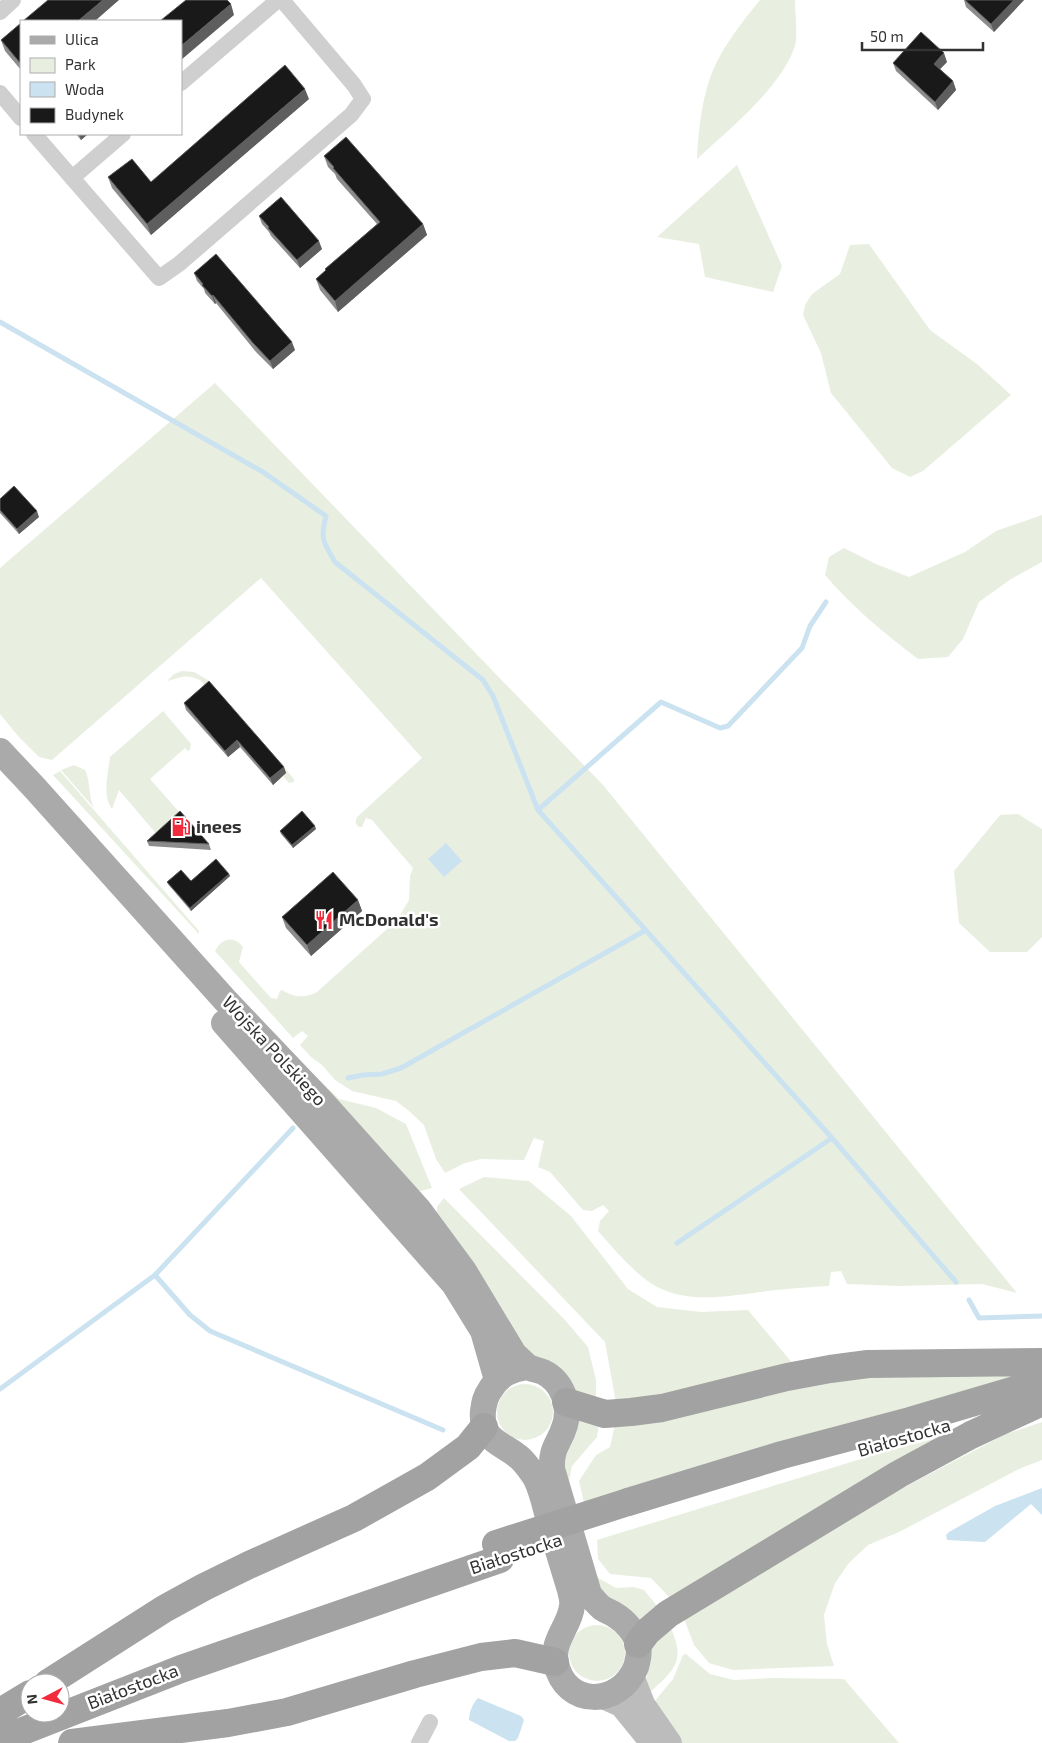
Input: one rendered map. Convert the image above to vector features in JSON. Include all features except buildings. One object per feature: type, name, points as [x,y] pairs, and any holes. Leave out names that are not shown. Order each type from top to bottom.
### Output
[{"type":"highway","points":[[566,1402],[605,1414],[631,1412],[662,1408],[787,1377],[840,1368],[892,1364],[1042,1362]]},
{"type":"highway","name":"Białostocka","points":[[70,1696],[178,1653],[346,1594],[498,1551],[630,1510],[782,1455],[910,1421],[1042,1382]]},
{"type":"highway","points":[[638,1644],[647,1632],[668,1614],[899,1474],[971,1435],[1042,1401]]},
{"type":"highway","name":"Białostocka","points":[[630,1510],[787,1471],[1042,1401]]},
{"type":"highway","points":[[64,1673],[164,1609],[249,1565],[354,1518],[427,1477],[468,1447],[484,1427]]},
{"type":"highway","name":"Białostocka","points":[[0,1740],[181,1668],[498,1551]]},
{"type":"highway","points":[[72,1743],[228,1723],[288,1712],[414,1674],[481,1657],[515,1653],[555,1662]]},
{"type":"highway","points":[[0,1712],[20,1700]]},
{"type":"highway","points":[[0,1725],[20,1717]]},
{"type":"main road","name":"Wojska Polskiego","points":[[0,751],[454,1284],[483,1331],[497,1380]]},
{"type":"main road","name":"Wojska Polskiego","points":[[0,765],[24,795],[183,964],[225,1000],[323,1103],[419,1210],[464,1271],[514,1354],[528,1367]]},
{"type":"main road","points":[[604,1697],[624,1686],[632,1676],[639,1659],[638,1644],[626,1622],[604,1610],[589,1594],[578,1586],[535,1478],[520,1458],[498,1445],[484,1427],[484,1401],[497,1380],[515,1368],[528,1367],[542,1372],[554,1380],[562,1391],[568,1412],[562,1434],[555,1444],[552,1456],[552,1469],[578,1586],[569,1617],[555,1649],[555,1662],[562,1680],[574,1692],[588,1696],[604,1697],[621,1705],[652,1743]]},
{"type":"main road","points":[[632,1676],[643,1704],[670,1743]]},
{"type":"street","points":[[0,12],[14,0]]},
{"type":"street","points":[[182,82],[278,0]]},
{"type":"street","points":[[35,135],[159,278],[179,264],[350,115],[363,99],[354,85],[282,0]]},
{"type":"street","points":[[0,93],[20,117]]},
{"type":"street","points":[[72,178],[122,135]]},
{"type":"street","points":[[420,1743],[430,1722]]},
{"type":"green space","points":[[760,0],[795,0],[795,46],[788,62],[778,77],[753,107],[697,159],[703,105],[710,78],[721,54]]},
{"type":"green space","points":[[737,165],[782,266],[773,292],[705,277],[699,244],[657,237]]},
{"type":"green space","points":[[869,244],[930,330],[977,364],[1011,395],[923,471],[910,477],[892,468],[831,393],[821,353],[803,315],[805,305],[812,294],[840,274],[850,245]]},
{"type":"green space","points":[[215,383],[603,785],[1017,1293],[982,1284],[898,1286],[847,1284],[841,1271],[831,1272],[829,1286],[713,1297],[681,1295],[666,1291],[652,1284],[637,1272],[598,1231],[600,1221],[609,1211],[603,1205],[592,1211],[583,1210],[550,1172],[538,1167],[544,1141],[534,1138],[524,1160],[481,1159],[465,1163],[445,1173],[436,1159],[424,1125],[409,1111],[396,1101],[352,1091],[335,1080],[300,1045],[308,1036],[302,1031],[293,1038],[215,951],[224,941],[236,941],[243,947],[239,962],[271,998],[277,999],[282,990],[295,996],[308,996],[317,992],[397,920],[409,900],[410,876],[413,868],[372,820],[366,818],[362,827],[356,824],[356,821],[357,817],[422,758],[261,578],[52,760],[39,757],[18,736],[0,714],[0,568]]},
{"type":"green space","points":[[1042,515],[1042,562],[1011,579],[979,602],[963,639],[948,657],[918,659],[869,620],[825,575],[829,557],[844,548],[876,564],[909,577],[965,552],[996,531]]},
{"type":"green space","points":[[182,671],[194,672],[208,680],[294,779],[294,782],[289,783],[283,776],[286,774],[200,680],[186,676],[167,681],[174,674]]},
{"type":"green space","points":[[163,711],[191,744],[190,750],[188,751],[185,748],[150,779],[181,814],[159,837],[119,790],[112,809],[107,798],[106,784],[110,757]]},
{"type":"green space","points":[[74,765],[85,770],[94,808],[61,770]]},
{"type":"green space","points":[[60,771],[199,931],[199,934],[53,775]]},
{"type":"green space","points":[[1018,814],[1042,829],[1042,937],[1027,952],[990,952],[959,923],[954,871],[1000,815]]},
{"type":"green space","points":[[291,1052],[339,1099],[376,1108],[406,1124],[432,1188],[421,1191],[411,1190]]},
{"type":"green space","points":[[484,1177],[529,1181],[571,1216],[628,1289],[657,1307],[701,1312],[748,1310],[794,1365],[650,1399],[616,1403],[605,1342],[459,1189]]},
{"type":"green space","points":[[444,1198],[565,1320],[588,1347],[596,1380],[596,1405],[573,1390],[523,1351],[436,1222],[437,1207]]},
{"type":"green space","points":[[895,1375],[1042,1375],[584,1503],[579,1481],[596,1455],[610,1447],[615,1424],[812,1383]]},
{"type":"green space","points":[[519,1384],[531,1384],[541,1388],[549,1396],[553,1412],[549,1428],[541,1436],[531,1440],[519,1440],[509,1436],[501,1428],[497,1418],[497,1406],[501,1396],[509,1388]]},
{"type":"green space","points":[[577,1417],[599,1424],[597,1437],[572,1466],[566,1495],[563,1446]]},
{"type":"green space","points":[[1042,1422],[1042,1460],[1021,1468],[899,1532],[868,1545],[849,1563],[835,1583],[824,1615],[827,1644],[834,1666],[733,1670],[709,1663],[694,1645],[683,1616],[861,1510],[1006,1434]]},
{"type":"green space","points":[[953,1434],[672,1600],[651,1578],[610,1574],[598,1559],[597,1540],[887,1451]]},
{"type":"green space","points":[[591,1574],[616,1588],[634,1587],[644,1590],[658,1607],[640,1625],[597,1590]]},
{"type":"green space","points":[[669,1624],[677,1647],[675,1664],[665,1678],[647,1695],[646,1679],[654,1639]]},
{"type":"green space","points":[[591,1625],[603,1625],[613,1629],[621,1637],[625,1653],[621,1669],[613,1677],[603,1681],[591,1681],[581,1677],[573,1669],[569,1659],[569,1647],[573,1637],[581,1629]]},
{"type":"green space","points":[[686,1654],[710,1674],[734,1680],[772,1678],[844,1679],[899,1743],[678,1743],[652,1706],[673,1679],[683,1655]]},
{"type":"water","points":[[446,843],[462,861],[444,877],[428,859]]},
{"type":"water","points":[[1042,1488],[1042,1515],[1031,1504],[985,1542],[947,1540],[946,1535],[949,1532],[995,1506]]},
{"type":"water","points":[[478,1698],[521,1716],[524,1720],[518,1738],[515,1741],[509,1741],[469,1720],[474,1702]]},
{"type":"waterway","points":[[0,322],[263,472],[326,516],[323,535],[328,550],[335,562],[483,680],[493,696],[538,810],[832,1138],[956,1282]]},
{"type":"waterway","points":[[538,810],[661,702],[720,728],[728,726],[802,648],[810,626],[826,602]]},
{"type":"waterway","points":[[348,1078],[382,1074],[401,1068],[646,930]]},
{"type":"waterway","points":[[0,1389],[155,1275],[293,1128]]},
{"type":"waterway","points":[[677,1243],[832,1138]]},
{"type":"waterway","points":[[155,1275],[190,1315],[210,1331],[443,1430]]},
{"type":"waterway","points":[[969,1300],[979,1318],[1042,1316]]},
{"type":"place","name":"inees","points":[[181,827]]},
{"type":"place","name":"McDonald's","points":[[324,920]]}]
